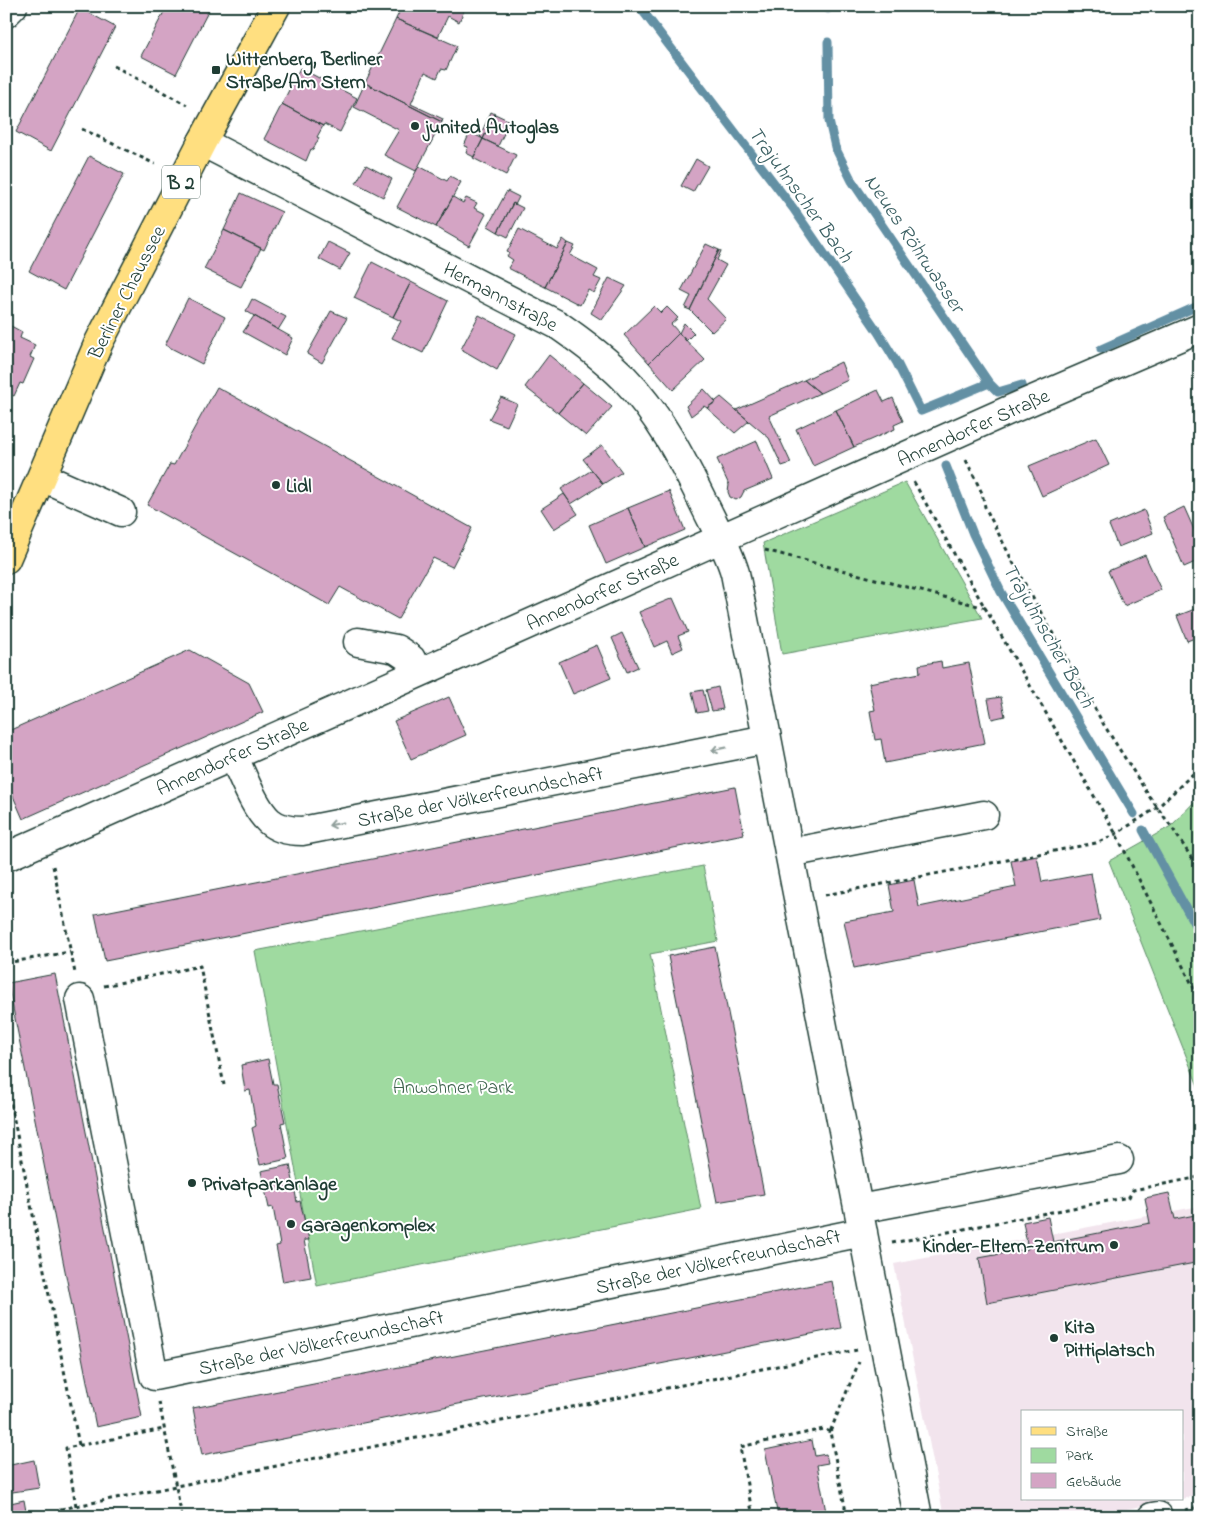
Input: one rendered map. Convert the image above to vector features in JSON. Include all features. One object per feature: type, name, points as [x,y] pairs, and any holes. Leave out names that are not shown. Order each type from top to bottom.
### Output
[{"type":"main road","name":"Berliner Chaussee","points":[[6,559],[99,342],[202,142],[276,6]]},
{"type":"street","points":[[6,13],[13,6]]},
{"type":"street","name":"Hermannstraße","points":[[202,142],[535,312],[577,338],[624,378],[646,404],[668,436],[721,539]]},
{"type":"street","name":"Annendorfer Straße","points":[[6,857],[954,435],[1200,328]]},
{"type":"street","points":[[42,476],[121,512]]},
{"type":"street","name":"Straße der Völkerfreundschaft","points":[[721,539],[735,573],[788,853],[863,1230],[874,1346],[918,1517]]},
{"type":"street","points":[[358,642],[396,649],[411,658],[418,673]]},
{"type":"street","name":"Straße der Völkerfreundschaft","points":[[233,756],[260,809],[270,821],[280,828],[302,831],[767,739]]},
{"type":"street","points":[[788,853],[984,815]]},
{"type":"street","points":[[80,995],[154,1376]]},
{"type":"street","points":[[863,1230],[1119,1160]]},
{"type":"street","name":"Straße der Völkerfreundschaft","points":[[154,1376],[863,1230]]},
{"type":"path","points":[[114,66],[187,104]]},
{"type":"path","points":[[82,129],[156,164]]},
{"type":"path","points":[[954,435],[982,493],[985,507],[1104,725],[1200,871]]},
{"type":"path","points":[[903,458],[917,488],[1116,834],[1200,1000]]},
{"type":"path","points":[[721,539],[986,608]]},
{"type":"path","points":[[798,900],[1096,843],[1116,834],[1158,807],[1200,767]]},
{"type":"path","points":[[47,839],[80,995],[200,966],[224,1085]]},
{"type":"path","points":[[6,963],[70,952]]},
{"type":"path","points":[[6,1080],[79,1445]]},
{"type":"path","points":[[863,1230],[1129,1197],[1133,1190],[1200,1177]]},
{"type":"path","points":[[847,1517],[830,1432],[874,1346]]},
{"type":"path","points":[[62,1517],[61,1509],[874,1346]]},
{"type":"path","points":[[154,1376],[182,1517]]},
{"type":"path","points":[[76,1506],[66,1448],[164,1428]]},
{"type":"path","points":[[753,1517],[740,1447],[824,1429],[830,1432]]},
{"type":"shaded area","name":"Kita Pittiplatsch","points":[[1200,1206],[1200,1495],[1184,1499],[1184,1410],[1021,1410],[1021,1500],[1174,1500],[1085,1517],[944,1517],[894,1264]]},
{"type":"green space","points":[[905,482],[982,618],[782,654],[763,543]]},
{"type":"green space","points":[[1200,796],[1200,1091],[1109,861],[1171,826]]},
{"type":"green space","name":"Anwohner Park","points":[[703,866],[718,941],[650,954],[701,1209],[317,1286],[255,951]]},
{"type":"building","points":[[167,6],[211,6],[176,74],[141,56]]},
{"type":"building","points":[[402,6],[466,6],[459,22],[448,16],[438,37],[396,19]]},
{"type":"building","points":[[80,8],[115,27],[51,151],[16,132]]},
{"type":"building","points":[[396,19],[457,46],[446,70],[441,69],[437,78],[425,72],[411,104],[443,119],[442,122],[365,83]]},
{"type":"building","points":[[300,68],[357,98],[340,132],[324,124],[323,126],[282,104]]},
{"type":"building","name":"junited Autoglas","points":[[365,83],[442,122],[416,171],[384,155],[399,130],[354,107]]},
{"type":"building","points":[[282,104],[323,126],[317,137],[319,138],[313,150],[311,149],[306,161],[264,139]]},
{"type":"building","points":[[491,112],[495,114],[483,139],[480,136]]},
{"type":"building","points":[[495,114],[510,121],[498,146],[483,139]]},
{"type":"building","points":[[470,132],[483,139],[474,157],[466,153],[468,147],[464,146]]},
{"type":"building","points":[[483,139],[516,155],[506,175],[473,158]]},
{"type":"building","points":[[89,156],[124,174],[64,290],[29,271]]},
{"type":"building","points":[[696,159],[708,166],[693,192],[681,186]]},
{"type":"building","points":[[366,165],[392,179],[383,197],[356,183]]},
{"type":"building","points":[[419,166],[447,181],[450,176],[461,182],[436,227],[397,207]]},
{"type":"building","points":[[507,191],[519,197],[515,205],[513,203],[498,232],[488,226]]},
{"type":"building","points":[[241,193],[282,212],[264,250],[224,230]]},
{"type":"building","points":[[453,197],[463,203],[466,198],[477,203],[474,208],[486,214],[469,246],[436,227]]},
{"type":"building","points":[[513,203],[523,208],[508,237],[498,232]]},
{"type":"building","points":[[519,229],[557,249],[563,239],[568,243],[545,287],[508,268],[513,260],[507,256],[509,253],[507,252]]},
{"type":"building","points":[[224,230],[261,248],[241,287],[204,269]]},
{"type":"building","points":[[328,242],[350,253],[340,270],[319,259]]},
{"type":"building","points":[[568,243],[575,246],[570,255],[598,270],[594,277],[601,280],[594,293],[588,290],[580,305],[545,287]]},
{"type":"building","points":[[706,244],[719,250],[690,310],[685,308],[691,296],[681,291]]},
{"type":"building","points":[[719,250],[721,251],[717,260],[726,265],[707,299],[726,319],[712,332],[690,310]]},
{"type":"building","points":[[372,262],[411,282],[393,317],[354,298]]},
{"type":"building","points":[[609,278],[626,286],[602,320],[591,313]]},
{"type":"building","points":[[411,282],[448,301],[423,353],[392,338],[401,321],[393,317]]},
{"type":"building","points":[[188,298],[225,317],[202,364],[165,345]]},
{"type":"building","points":[[252,299],[286,317],[278,330],[246,311]]},
{"type":"building","points":[[654,306],[661,313],[667,307],[678,318],[671,324],[679,333],[649,363],[624,335]]},
{"type":"building","points":[[331,311],[347,318],[322,363],[307,354]]},
{"type":"building","points":[[479,315],[516,334],[497,370],[461,349]]},
{"type":"building","points":[[254,316],[293,338],[285,355],[243,332]]},
{"type":"building","points":[[684,323],[694,333],[686,341],[679,333]]},
{"type":"building","points":[[11,326],[22,332],[20,338],[35,345],[30,357],[34,359],[23,384],[20,383],[14,396],[6,393],[6,331],[8,332]]},
{"type":"building","points":[[679,333],[705,360],[673,390],[649,363]]},
{"type":"building","points":[[549,355],[583,383],[558,413],[525,387]]},
{"type":"building","points":[[841,362],[848,380],[820,393],[804,380]]},
{"type":"building","points":[[804,380],[820,393],[769,416],[791,463],[782,466],[769,438],[736,410]]},
{"type":"building","points":[[583,383],[612,407],[586,436],[558,413]]},
{"type":"building","name":"Lidl","points":[[217,387],[472,528],[452,567],[433,558],[398,619],[340,587],[329,605],[147,505],[170,464],[174,465]]},
{"type":"building","points":[[704,389],[716,402],[707,408],[704,406],[691,416],[686,406]]},
{"type":"building","points":[[878,390],[884,402],[893,398],[903,421],[894,425],[895,429],[854,447],[836,410]]},
{"type":"building","points":[[501,397],[517,404],[507,426],[489,419]]},
{"type":"building","points":[[721,397],[749,421],[735,433],[707,408]]},
{"type":"building","points":[[836,410],[854,447],[813,466],[796,429]]},
{"type":"building","points":[[1096,438],[1109,465],[1042,496],[1029,466]]},
{"type":"building","points":[[757,441],[773,479],[744,491],[741,497],[736,500],[730,497],[728,492],[729,485],[717,459]]},
{"type":"building","points":[[602,445],[622,472],[603,484],[583,459]]},
{"type":"building","points":[[592,470],[603,484],[571,504],[561,489]]},
{"type":"building","points":[[669,491],[685,530],[645,547],[628,508]]},
{"type":"building","points":[[564,494],[578,514],[554,529],[541,509]]},
{"type":"building","points":[[1184,507],[1200,543],[1200,560],[1184,567],[1163,517]]},
{"type":"building","points":[[628,508],[645,547],[606,564],[589,525]]},
{"type":"building","points":[[1144,510],[1153,533],[1118,547],[1109,525]]},
{"type":"building","points":[[1145,555],[1161,590],[1124,606],[1108,571]]},
{"type":"building","points":[[673,598],[688,632],[678,636],[683,648],[672,653],[667,641],[654,647],[639,612]]},
{"type":"building","points":[[1200,607],[1200,636],[1187,641],[1177,616]]},
{"type":"building","points":[[622,633],[638,667],[627,672],[612,638]]},
{"type":"building","points":[[597,645],[611,678],[573,694],[559,662]]},
{"type":"building","points":[[190,650],[249,683],[263,712],[23,819],[6,780],[6,732]]},
{"type":"building","points":[[941,661],[942,668],[969,663],[985,743],[885,763],[881,739],[875,740],[870,711],[875,710],[869,683],[920,673],[919,665]]},
{"type":"building","points":[[718,687],[723,709],[712,711],[706,690]]},
{"type":"building","points":[[703,690],[708,711],[697,713],[692,692]]},
{"type":"building","points":[[449,697],[466,735],[411,759],[394,721]]},
{"type":"building","points":[[1001,697],[1005,716],[992,719],[988,699]]},
{"type":"building","points":[[735,787],[744,834],[105,961],[95,914]]},
{"type":"building","points":[[1037,856],[1042,882],[1091,873],[1100,920],[854,968],[844,921],[894,912],[889,885],[914,880],[919,907],[1016,887],[1011,861]]},
{"type":"building","points":[[715,947],[764,1194],[717,1202],[668,956]]},
{"type":"building","points":[[55,974],[142,1417],[96,1427],[8,983]]},
{"type":"building","name":"Garagenkomplex","points":[[268,1059],[273,1084],[277,1084],[285,1122],[281,1123],[288,1159],[260,1165],[252,1128],[256,1126],[250,1090],[245,1091],[241,1065]]},
{"type":"building","name":"Garagenkomplex","points":[[290,1165],[297,1202],[300,1201],[309,1240],[304,1240],[311,1277],[283,1282],[276,1246],[280,1245],[273,1207],[269,1208],[261,1171]]},
{"type":"building","name":"Kinder-Eltern-Zentrum","points":[[1169,1193],[1175,1219],[1200,1214],[1200,1262],[987,1303],[979,1258],[1028,1249],[1023,1222],[1048,1217],[1053,1242],[1150,1223],[1145,1198]]},
{"type":"building","points":[[832,1281],[841,1328],[202,1455],[193,1408]]},
{"type":"building","points":[[812,1440],[815,1456],[826,1454],[828,1463],[817,1465],[827,1517],[778,1517],[765,1450]]},
{"type":"building","points":[[34,1460],[39,1488],[6,1493],[6,1466]]},
{"type":"building","points":[[24,1500],[27,1517],[6,1517],[6,1504]]},
{"type":"waterway","name":"Trajuhnscher Bach","points":[[639,6],[793,208],[878,332],[897,363],[921,411],[989,383],[852,181],[835,147],[829,121],[828,42]]},
{"type":"waterway","points":[[1101,349],[1200,305]]},
{"type":"waterway","points":[[989,383],[998,392],[1022,385]]},
{"type":"waterway","name":"Trajuhnscher Bach","points":[[946,466],[973,534],[1001,592],[1134,814]]},
{"type":"waterway","name":"Trajuhnscher Bach","points":[[1143,830],[1200,934]]},
{"type":"place","name":"Wittenberg, Berliner Straße/Am Stern","points":[[216,70]]},
{"type":"place","name":"junited Autoglas","points":[[415,126]]},
{"type":"place","name":"Lidl","points":[[276,485]]},
{"type":"place","name":"Privatparkanlage","points":[[192,1183]]},
{"type":"place","name":"Garagenkomplex","points":[[291,1224]]},
{"type":"place","name":"Kinder-Eltern-Zentrum","points":[[1114,1245]]},
{"type":"place","name":"Kita Pittiplatsch","points":[[1054,1338]]},
{"type":"water label","name":"Neues Röhrwasser","points":[[915,243]]}]
